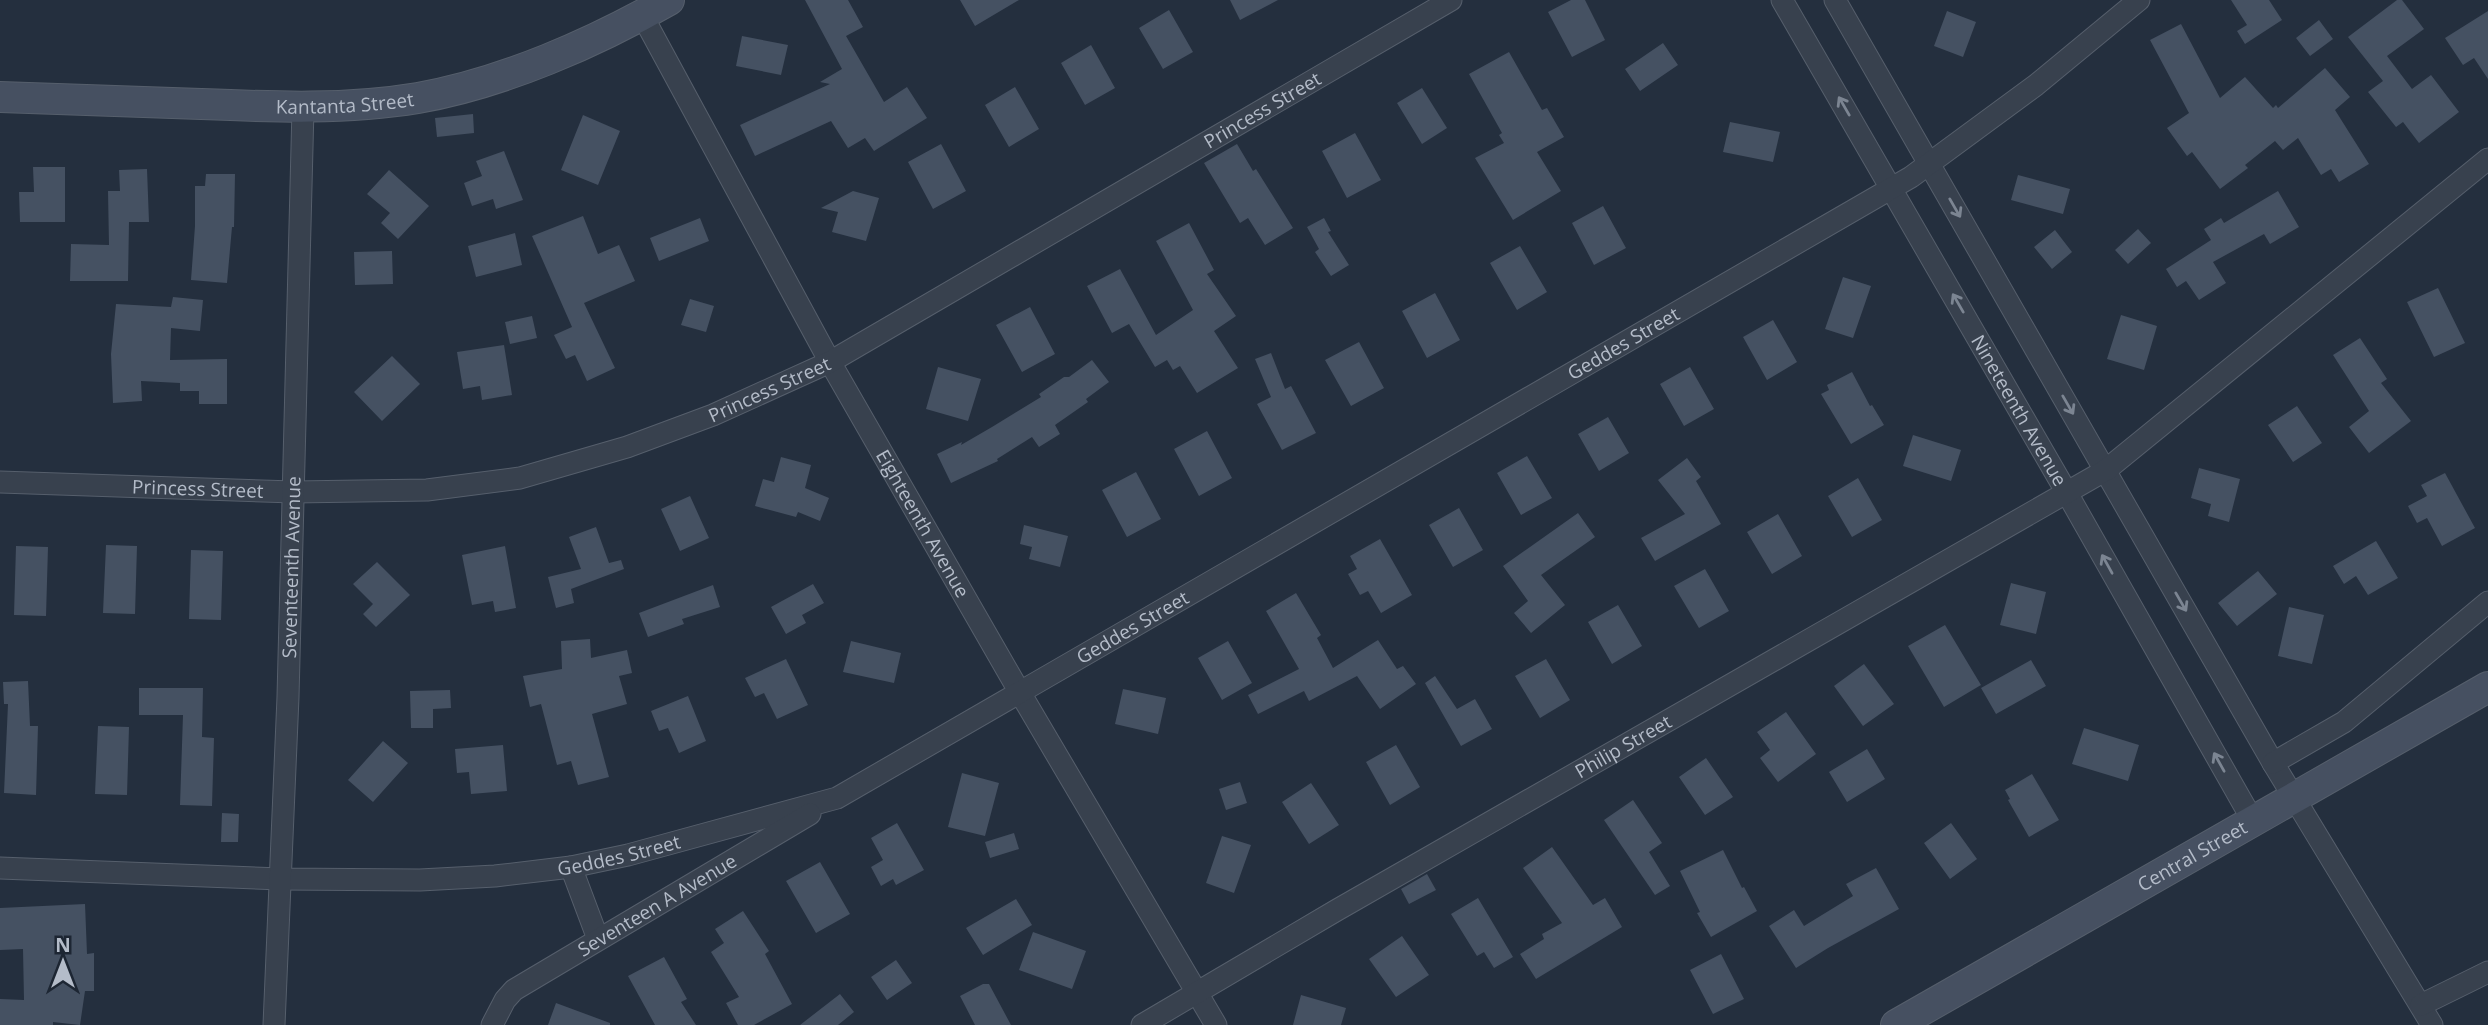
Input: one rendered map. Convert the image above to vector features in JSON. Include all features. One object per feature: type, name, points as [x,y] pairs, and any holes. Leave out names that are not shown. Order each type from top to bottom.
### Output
[{"type":"street","name":"Kantanta Street","points":[[0,97],[303,108],[363,105],[420,98],[492,79],[541,62],[669,0]]},
{"type":"street","name":"Princess Street","points":[[0,482],[294,492],[427,490],[520,478],[639,443],[713,415],[830,362],[1451,0]]},
{"type":"street","name":"Nineteenth Avenue","points":[[1782,0],[2253,821]]},
{"type":"street","points":[[1835,0],[2273,763],[2432,1025]]},
{"type":"street","name":"Geddes Street","points":[[0,868],[281,879],[455,878],[571,867],[673,843],[837,798],[1930,165],[2036,85],[2139,0]]},
{"type":"street","name":"Eighteenth Avenue","points":[[642,15],[830,362],[1019,691],[1216,1025]]},
{"type":"street","name":"Seventeenth Avenue","points":[[274,1025],[294,492],[303,108]]},
{"type":"street","name":"Philip Street","points":[[1142,1025],[1337,910],[2106,470],[2488,159]]},
{"type":"street","points":[[2273,763],[2344,722],[2488,602]]},
{"type":"street","name":"Central Street","points":[[1896,1025],[2488,687]]},
{"type":"street","name":"Seventeen A Avenue","points":[[492,1025],[505,1000],[514,990],[837,798]]},
{"type":"street","points":[[571,867],[598,939]]},
{"type":"street","points":[[2421,1005],[2488,972]]},
{"type":"building","points":[[805,0],[848,0],[863,27],[846,36],[884,102],[907,87],[927,118],[874,151],[865,138],[848,148],[831,121],[755,156],[740,125],[830,84],[820,82],[842,69]]},
{"type":"building","points":[[960,0],[1019,0],[975,26]]},
{"type":"building","points":[[1230,0],[1278,0],[1240,20]]},
{"type":"building","points":[[1571,0],[1585,0],[1605,40],[1572,57],[1548,12]]},
{"type":"building","points":[[2231,0],[2269,0],[2282,20],[2245,44],[2237,31],[2247,25]]},
{"type":"building","points":[[2397,0],[2402,0],[2424,29],[2387,56],[2412,89],[2431,75],[2459,112],[2419,143],[2403,122],[2396,127],[2368,92],[2383,81],[2348,37]]},
{"type":"building","points":[[1169,10],[1193,52],[1163,69],[1139,28]]},
{"type":"building","points":[[1947,11],[1976,22],[1963,57],[1934,46]]},
{"type":"building","points":[[2488,11],[2488,79],[2474,58],[2463,65],[2445,38]]},
{"type":"building","points":[[2319,20],[2333,39],[2310,56],[2296,38]]},
{"type":"building","points":[[2181,24],[2220,98],[2245,77],[2273,108],[2276,105],[2278,108],[2325,68],[2350,97],[2335,110],[2369,164],[2339,182],[2331,169],[2321,175],[2298,138],[2283,150],[2275,141],[2245,165],[2248,168],[2220,189],[2192,152],[2187,156],[2167,128],[2189,113],[2150,40]]},
{"type":"building","points":[[742,36],[788,45],[781,75],[736,66]]},
{"type":"building","points":[[1663,43],[1678,65],[1640,91],[1625,69]]},
{"type":"building","points":[[1091,45],[1115,88],[1085,105],[1061,63]]},
{"type":"building","points":[[1509,52],[1542,110],[1547,108],[1564,137],[1537,152],[1561,191],[1513,220],[1475,158],[1504,143],[1499,135],[1502,133],[1469,74]]},
{"type":"building","points":[[1015,87],[1039,129],[1009,147],[985,105]]},
{"type":"building","points":[[1422,88],[1447,128],[1422,144],[1397,103]]},
{"type":"building","points":[[473,114],[474,133],[437,137],[435,118]]},
{"type":"building","points":[[583,115],[620,131],[598,185],[561,170]]},
{"type":"building","points":[[1730,122],[1780,132],[1773,162],[1723,152]]},
{"type":"building","points":[[1355,133],[1381,180],[1347,198],[1322,151]]},
{"type":"building","points":[[941,144],[966,191],[933,209],[908,162]]},
{"type":"building","points":[[1237,144],[1293,228],[1265,245],[1248,218],[1240,223],[1204,163]]},
{"type":"building","points":[[504,151],[523,200],[496,209],[493,199],[472,206],[464,183],[482,176],[476,161]]},
{"type":"building","points":[[33,167],[65,167],[65,222],[20,222],[19,192],[34,192]]},
{"type":"building","points":[[147,169],[149,222],[129,222],[128,281],[70,281],[71,244],[109,245],[108,191],[120,191],[119,170]]},
{"type":"building","points":[[389,170],[429,206],[398,239],[381,223],[390,213],[367,194]]},
{"type":"building","points":[[206,174],[235,174],[234,227],[227,283],[191,280],[195,186],[205,186]]},
{"type":"building","points":[[2018,175],[2070,189],[2063,214],[2011,200]]},
{"type":"building","points":[[853,191],[879,198],[866,241],[832,232],[838,212],[821,208]]},
{"type":"building","points":[[2278,191],[2299,227],[2270,244],[2264,234],[2213,262],[2226,283],[2199,300],[2186,281],[2177,287],[2166,269],[2211,240],[2204,229],[2221,218],[2224,223]]},
{"type":"building","points":[[1603,206],[1626,248],[1594,265],[1572,223]]},
{"type":"building","points":[[583,216],[598,254],[619,245],[635,281],[584,303],[615,368],[587,381],[575,355],[566,359],[554,335],[572,327],[532,236]]},
{"type":"building","points":[[700,218],[709,241],[659,261],[650,238]]},
{"type":"building","points":[[1324,218],[1331,231],[1328,232],[1349,265],[1331,276],[1315,252],[1319,249],[1307,227]]},
{"type":"building","points":[[1189,223],[1214,270],[1207,274],[1236,316],[1214,331],[1238,368],[1197,393],[1180,366],[1173,370],[1167,360],[1155,367],[1129,324],[1112,333],[1087,286],[1120,269],[1156,335],[1193,310],[1156,241]]},
{"type":"building","points":[[2138,229],[2151,243],[2128,264],[2115,250]]},
{"type":"building","points":[[2055,230],[2072,252],[2052,269],[2034,247]]},
{"type":"building","points":[[515,233],[522,265],[476,277],[468,246]]},
{"type":"building","points":[[1520,246],[1547,292],[1517,310],[1490,263]]},
{"type":"building","points":[[392,251],[393,284],[355,285],[354,252]]},
{"type":"building","points":[[1843,277],[1871,286],[1853,338],[1825,329]]},
{"type":"building","points":[[2438,288],[2465,343],[2434,357],[2407,302]]},
{"type":"building","points":[[1435,293],[1460,340],[1427,358],[1402,311]]},
{"type":"building","points":[[173,297],[203,300],[200,331],[171,328],[170,360],[227,359],[227,404],[199,404],[199,391],[180,391],[180,383],[141,381],[142,401],[113,403],[111,354],[116,304],[171,307]]},
{"type":"building","points":[[690,299],[714,306],[706,332],[681,325]]},
{"type":"building","points":[[1030,307],[1055,354],[1022,372],[996,325]]},
{"type":"building","points":[[2121,315],[2157,326],[2144,370],[2107,359]]},
{"type":"building","points":[[532,316],[537,338],[510,344],[505,322]]},
{"type":"building","points":[[1773,320],[1797,362],[1767,380],[1743,337]]},
{"type":"building","points":[[2360,338],[2387,379],[2381,383],[2411,421],[2369,453],[2349,427],[2369,411],[2333,355]]},
{"type":"building","points":[[1359,342],[1384,388],[1351,406],[1325,360]]},
{"type":"building","points":[[504,345],[512,395],[482,400],[480,386],[463,389],[457,352]]},
{"type":"building","points":[[1271,353],[1285,389],[1291,386],[1316,433],[1282,450],[1257,404],[1271,397],[1255,359]]},
{"type":"building","points":[[392,356],[420,384],[382,421],[354,392]]},
{"type":"building","points":[[1092,360],[1109,382],[1086,399],[1088,402],[1055,425],[1060,434],[1039,447],[1032,437],[997,459],[998,461],[951,483],[937,454],[962,442],[961,445],[992,427],[1041,397],[1039,394]]},
{"type":"building","points":[[938,367],[981,379],[968,421],[926,409]]},
{"type":"building","points":[[1690,367],[1714,409],[1684,426],[1660,384]]},
{"type":"building","points":[[1852,372],[1870,406],[1872,405],[1884,425],[1851,444],[1821,394],[1829,390],[1827,385]]},
{"type":"building","points":[[2297,406],[2322,443],[2293,462],[2268,425]]},
{"type":"building","points":[[1608,417],[1629,453],[1599,471],[1578,434]]},
{"type":"building","points":[[1207,431],[1232,478],[1199,496],[1174,449]]},
{"type":"building","points":[[1913,435],[1961,450],[1951,481],[1903,466]]},
{"type":"building","points":[[1527,456],[1552,498],[1521,515],[1497,473]]},
{"type":"building","points":[[781,457],[811,465],[805,488],[829,498],[820,521],[798,512],[796,517],[755,506],[763,479],[774,482]]},
{"type":"building","points":[[1687,458],[1701,477],[1696,481],[1721,524],[1655,561],[1641,538],[1685,514],[1658,480]]},
{"type":"building","points":[[2199,468],[2240,479],[2229,522],[2208,516],[2211,504],[2191,498]]},
{"type":"building","points":[[1136,472],[1161,519],[1127,537],[1102,490]]},
{"type":"building","points":[[2445,473],[2475,528],[2442,546],[2427,518],[2417,523],[2408,506],[2427,496],[2421,485]]},
{"type":"building","points":[[1858,478],[1882,520],[1852,537],[1828,496]]},
{"type":"building","points":[[690,496],[709,538],[680,551],[661,509]]},
{"type":"building","points":[[1459,508],[1483,550],[1453,567],[1429,525]]},
{"type":"building","points":[[1578,513],[1595,537],[1541,575],[1565,605],[1531,633],[1514,613],[1528,601],[1503,566]]},
{"type":"building","points":[[1778,514],[1802,556],[1772,574],[1747,532]]},
{"type":"building","points":[[1024,525],[1068,536],[1060,567],[1029,559],[1032,547],[1020,544]]},
{"type":"building","points":[[596,527],[609,563],[621,560],[624,569],[571,589],[574,603],[556,608],[548,577],[581,569],[569,537]]},
{"type":"building","points":[[1380,539],[1412,595],[1381,613],[1368,591],[1360,595],[1348,574],[1357,569],[1350,556]]},
{"type":"building","points":[[2376,541],[2398,578],[2368,595],[2356,576],[2344,584],[2333,566]]},
{"type":"building","points":[[106,545],[137,546],[135,614],[103,613]]},
{"type":"building","points":[[16,546],[48,547],[46,616],[14,615]]},
{"type":"building","points":[[505,546],[516,608],[495,612],[493,601],[472,605],[462,555]]},
{"type":"building","points":[[191,550],[223,551],[221,620],[189,619]]},
{"type":"building","points":[[377,562],[410,595],[376,627],[363,614],[373,604],[353,584]]},
{"type":"building","points":[[1705,569],[1729,611],[1699,628],[1674,586]]},
{"type":"building","points":[[2258,571],[2277,594],[2237,626],[2218,603]]},
{"type":"building","points":[[2011,583],[2046,592],[2036,634],[2000,625]]},
{"type":"building","points":[[813,584],[824,603],[802,615],[806,623],[786,634],[771,607]]},
{"type":"building","points":[[713,585],[720,607],[682,619],[684,624],[648,637],[639,613]]},
{"type":"building","points":[[1296,593],[1321,635],[1317,638],[1333,668],[1378,640],[1397,669],[1403,666],[1416,684],[1380,709],[1357,676],[1309,701],[1304,691],[1258,714],[1248,695],[1299,669],[1266,611]]},
{"type":"building","points":[[1618,605],[1642,646],[1612,664],[1588,622]]},
{"type":"building","points":[[2289,607],[2324,615],[2312,664],[2278,656]]},
{"type":"building","points":[[1945,625],[1981,685],[1944,707],[1908,646]]},
{"type":"building","points":[[590,639],[591,658],[627,650],[632,673],[619,676],[627,704],[592,714],[609,777],[578,785],[571,761],[557,765],[541,704],[530,707],[523,676],[562,669],[561,641]]},
{"type":"building","points":[[851,641],[901,653],[894,683],[843,672]]},
{"type":"building","points":[[1228,641],[1252,683],[1222,700],[1198,658]]},
{"type":"building","points":[[786,659],[808,705],[777,719],[764,693],[755,697],[745,678]]},
{"type":"building","points":[[1546,659],[1570,700],[1540,718],[1515,676]]},
{"type":"building","points":[[2031,660],[2046,686],[1996,714],[1981,688]]},
{"type":"building","points":[[1864,664],[1894,704],[1863,726],[1834,686]]},
{"type":"building","points":[[1435,676],[1457,709],[1475,699],[1492,729],[1461,746],[1425,683]]},
{"type":"building","points":[[28,681],[30,726],[38,726],[36,795],[4,793],[8,704],[4,704],[3,682]]},
{"type":"building","points":[[139,688],[203,688],[202,737],[214,738],[212,806],[180,805],[183,715],[139,715]]},
{"type":"building","points":[[1123,689],[1166,698],[1158,734],[1115,724]]},
{"type":"building","points":[[450,690],[451,708],[433,709],[433,728],[411,728],[410,691]]},
{"type":"building","points":[[688,696],[706,741],[679,753],[668,728],[659,731],[651,711]]},
{"type":"building","points":[[1786,712],[1816,754],[1778,782],[1760,758],[1770,750],[1757,732]]},
{"type":"building","points":[[98,726],[129,727],[127,795],[95,794]]},
{"type":"building","points":[[2084,728],[2139,745],[2128,781],[2072,764]]},
{"type":"building","points":[[383,741],[408,763],[373,802],[348,780]]},
{"type":"building","points":[[503,745],[507,791],[471,794],[469,772],[457,773],[455,749]]},
{"type":"building","points":[[1396,745],[1420,787],[1390,805],[1366,762]]},
{"type":"building","points":[[1867,749],[1885,779],[1847,802],[1829,772]]},
{"type":"building","points":[[1706,758],[1733,797],[1705,815],[1679,777]]},
{"type":"building","points":[[962,773],[999,783],[985,836],[948,827]]},
{"type":"building","points":[[2032,774],[2059,820],[2029,837],[2005,790]]},
{"type":"building","points":[[1240,782],[1247,803],[1226,810],[1219,789]]},
{"type":"building","points":[[1311,783],[1339,825],[1309,844],[1282,802]]},
{"type":"building","points":[[1633,800],[1662,843],[1649,852],[1670,886],[1655,895],[1604,820]]},
{"type":"building","points":[[222,813],[239,814],[238,842],[221,842]]},
{"type":"building","points":[[897,823],[924,870],[896,885],[893,879],[881,886],[871,867],[883,860],[871,838]]},
{"type":"building","points":[[1951,823],[1977,859],[1950,879],[1924,843]]},
{"type":"building","points":[[1014,833],[1019,849],[990,858],[985,842]]},
{"type":"building","points":[[1222,836],[1251,845],[1234,893],[1206,883]]},
{"type":"building","points":[[1552,847],[1593,905],[1605,898],[1622,927],[1536,979],[1520,954],[1544,939],[1542,934],[1562,923],[1523,868]]},
{"type":"building","points":[[1723,850],[1757,911],[1711,937],[1697,913],[1700,912],[1680,871]]},
{"type":"building","points":[[820,862],[850,914],[816,933],[786,881]]},
{"type":"building","points":[[1876,868],[1899,909],[1796,968],[1769,926],[1794,910],[1804,926],[1853,896],[1846,884]]},
{"type":"building","points":[[1427,874],[1436,890],[1409,904],[1401,889]]},
{"type":"building","points":[[1478,898],[1513,957],[1494,968],[1484,952],[1477,956],[1451,914]]},
{"type":"building","points":[[1016,899],[1032,925],[983,955],[966,928]]},
{"type":"building","points":[[85,904],[87,954],[94,953],[94,991],[85,991],[80,1025],[53,1022],[53,1025],[0,1025],[0,999],[24,1000],[23,949],[0,950],[0,908]]},
{"type":"building","points":[[743,911],[769,951],[765,954],[792,1004],[754,1025],[738,1025],[726,1003],[739,997],[711,952],[724,943],[715,929]]},
{"type":"building","points":[[1033,932],[1086,951],[1072,989],[1019,970]]},
{"type":"building","points":[[1402,936],[1429,975],[1396,997],[1369,959]]},
{"type":"building","points":[[1721,954],[1744,999],[1713,1014],[1690,970]]},
{"type":"building","points":[[664,957],[687,999],[681,1002],[696,1025],[655,1025],[628,976]]},
{"type":"building","points":[[896,960],[912,983],[887,1000],[871,977]]},
{"type":"building","points":[[983,984],[989,984],[1011,1025],[975,1025],[960,996]]},
{"type":"building","points":[[840,994],[854,1012],[838,1025],[800,1025]]},
{"type":"building","points":[[1301,995],[1346,1008],[1341,1025],[1293,1025]]},
{"type":"building","points":[[556,1003],[610,1023],[610,1025],[548,1025]]}]
